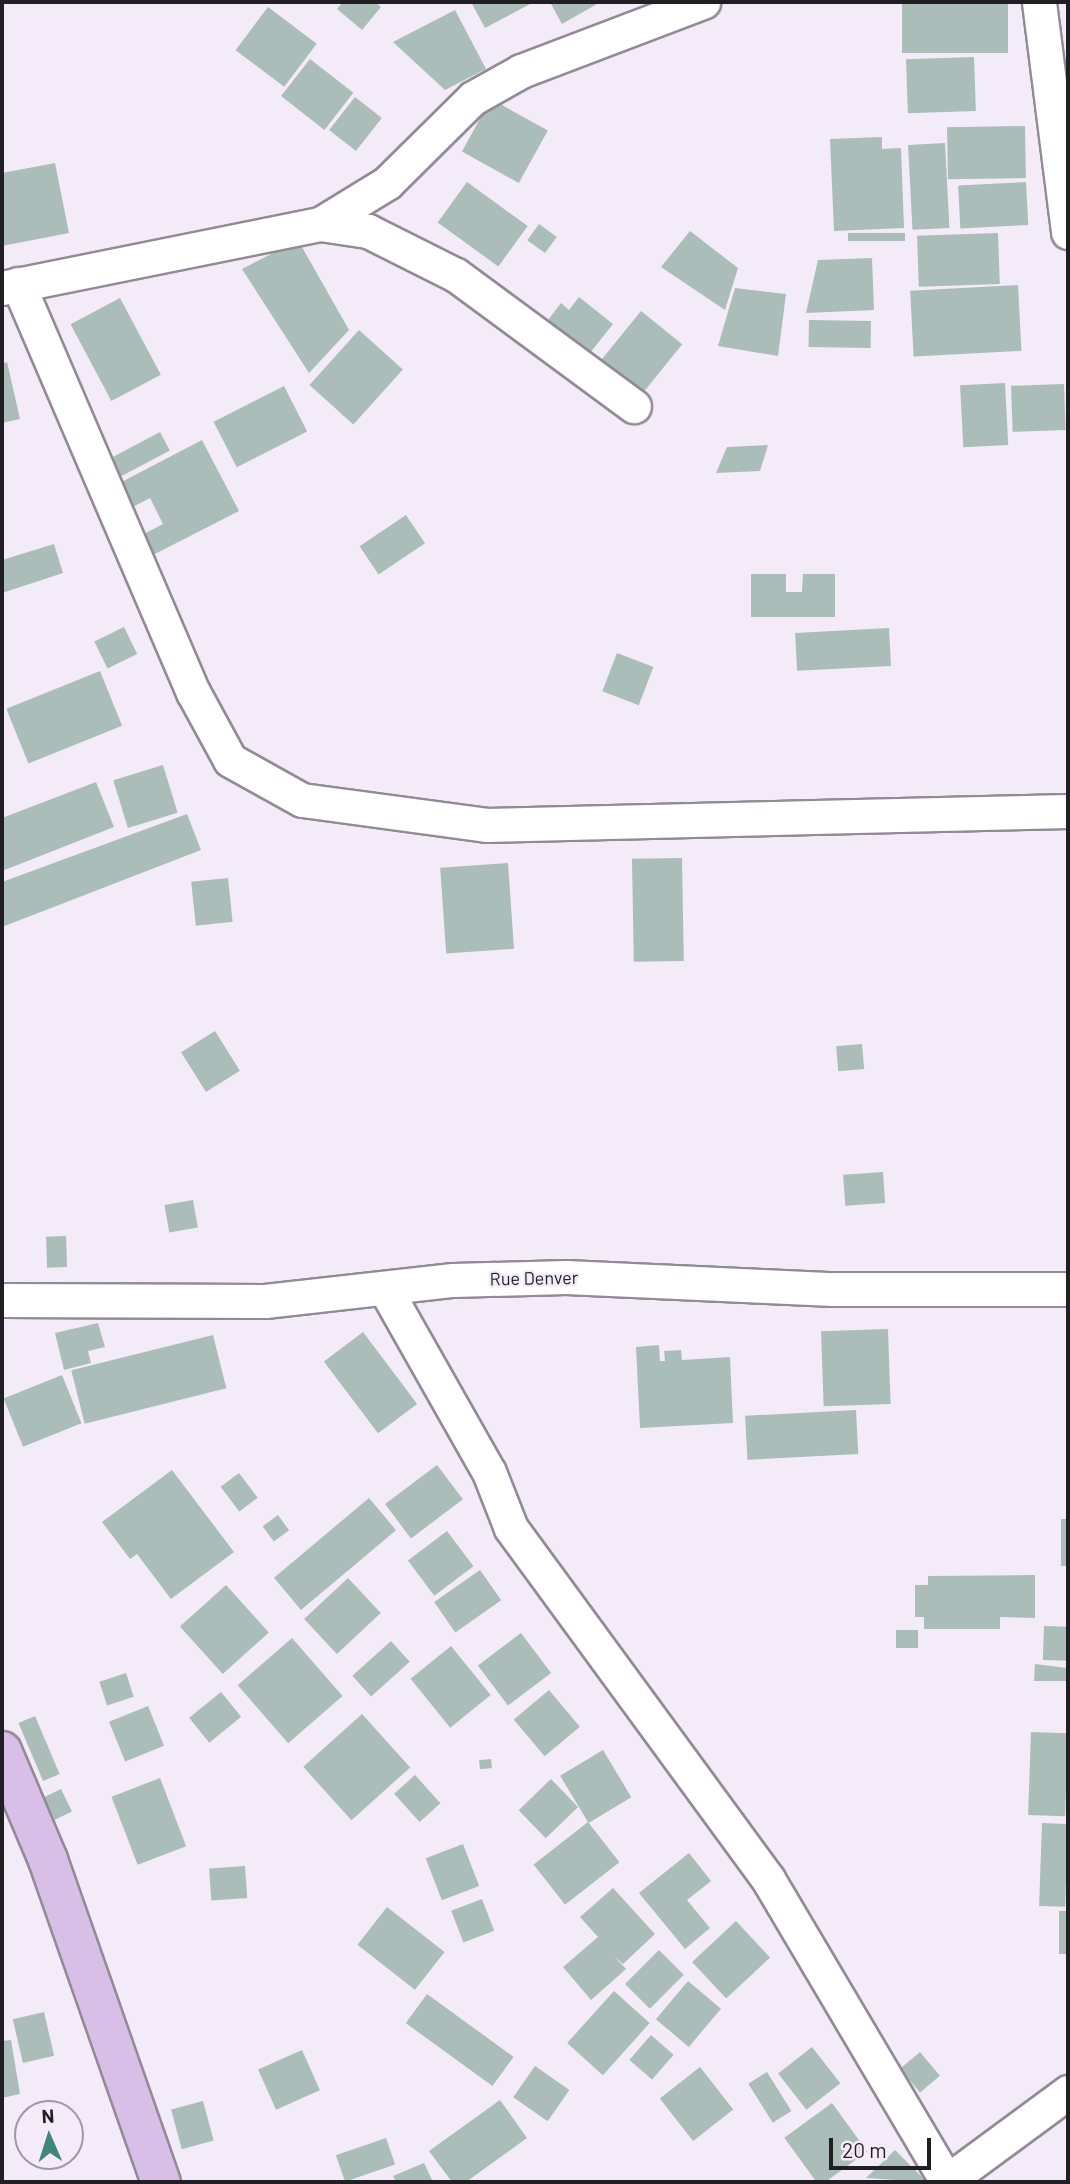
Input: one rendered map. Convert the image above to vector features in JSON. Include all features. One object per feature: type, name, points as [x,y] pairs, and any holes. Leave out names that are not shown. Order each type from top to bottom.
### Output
[{"type":"main road","points":[[2,1751],[48,1860],[161,2182]]},
{"type":"street","points":[[320,224],[387,183],[473,98],[520,71],[703,2]]},
{"type":"street","points":[[1040,2],[1068,232]]},
{"type":"street","points":[[634,405],[456,275],[368,231],[320,224],[10,286],[193,692],[230,760],[302,800],[486,825],[1068,811]]},
{"type":"street","name":"Rue Denver","points":[[2,1300],[265,1301],[387,1292],[453,1280],[566,1277],[833,1289],[1068,1289]]},
{"type":"street","points":[[387,1292],[489,1472],[511,1528],[768,1879],[946,2182],[1068,2092]]},
{"type":"building","points":[[343,2],[375,2],[381,7],[362,30],[337,9]]},
{"type":"building","points":[[471,2],[534,2],[485,28]]},
{"type":"building","points":[[550,2],[596,2],[597,4],[562,24]]},
{"type":"building","points":[[902,2],[1008,2],[1008,53],[902,53]]},
{"type":"building","points":[[268,7],[317,44],[284,87],[236,50]]},
{"type":"building","points":[[455,10],[486,69],[445,90],[393,42]]},
{"type":"building","points":[[974,57],[976,111],[908,113],[906,59]]},
{"type":"building","points":[[310,59],[353,93],[324,130],[281,96]]},
{"type":"building","points":[[355,97],[382,118],[356,151],[329,130]]},
{"type":"building","points":[[491,99],[548,131],[519,183],[462,151]]},
{"type":"building","points":[[1025,126],[1026,178],[948,179],[947,127]]},
{"type":"building","points":[[882,137],[882,149],[901,148],[904,228],[834,231],[830,139]]},
{"type":"building","points":[[945,143],[949,228],[912,230],[908,145]]},
{"type":"building","points":[[55,163],[69,233],[2,246],[2,173]]},
{"type":"building","points":[[467,182],[528,226],[498,267],[438,222]]},
{"type":"building","points":[[1026,182],[1028,225],[960,228],[958,186]]},
{"type":"building","points":[[539,224],[557,237],[545,253],[527,240]]},
{"type":"building","points":[[690,231],[738,268],[725,310],[661,267]]},
{"type":"building","points":[[848,233],[905,233],[905,241],[848,241]]},
{"type":"building","points":[[998,233],[1000,284],[919,287],[917,236]]},
{"type":"building","points":[[298,240],[349,330],[309,373],[242,269]]},
{"type":"building","points":[[872,258],[874,310],[806,313],[818,260]]},
{"type":"building","points":[[1018,285],[1021,351],[914,357],[910,291]]},
{"type":"building","points":[[735,288],[786,294],[778,356],[718,346]]},
{"type":"building","points":[[579,297],[613,324],[590,353],[548,320],[561,303],[569,310]]},
{"type":"building","points":[[120,298],[161,375],[111,401],[71,324]]},
{"type":"building","points":[[641,311],[682,344],[640,396],[599,363]]},
{"type":"building","points":[[809,320],[871,321],[871,348],[809,347]]},
{"type":"building","points":[[359,330],[403,369],[353,424],[309,385]]},
{"type":"building","points":[[7,362],[20,419],[2,423],[2,364]]},
{"type":"building","points":[[1005,383],[1008,445],[963,447],[960,385]]},
{"type":"building","points":[[1064,384],[1066,430],[1013,432],[1011,386]]},
{"type":"building","points":[[284,386],[307,431],[237,467],[214,422]]},
{"type":"building","points":[[160,432],[170,451],[114,480],[104,462]]},
{"type":"building","points":[[202,440],[239,511],[149,557],[138,537],[163,524],[150,498],[125,511],[112,487]]},
{"type":"building","points":[[768,445],[760,471],[716,473],[727,447]]},
{"type":"building","points":[[406,515],[425,543],[379,575],[360,546]]},
{"type":"building","points":[[54,544],[63,573],[2,593],[2,560]]},
{"type":"building","points":[[751,574],[786,574],[786,592],[802,592],[803,574],[835,574],[835,617],[751,617]]},
{"type":"building","points":[[124,627],[137,654],[107,668],[94,641]]},
{"type":"building","points":[[889,628],[891,666],[797,671],[795,633]]},
{"type":"building","points":[[617,653],[653,667],[639,705],[602,691]]},
{"type":"building","points":[[100,671],[122,726],[28,764],[6,709]]},
{"type":"building","points":[[163,765],[178,813],[128,828],[113,780]]},
{"type":"building","points":[[96,782],[114,827],[2,871],[2,818]]},
{"type":"building","points":[[187,814],[201,850],[2,927],[2,882]]},
{"type":"building","points":[[682,858],[684,961],[634,962],[632,859]]},
{"type":"building","points":[[508,863],[514,949],[446,954],[440,868]]},
{"type":"building","points":[[228,878],[233,922],[196,926],[191,882]]},
{"type":"building","points":[[215,1031],[240,1071],[206,1092],[181,1052]]},
{"type":"building","points":[[862,1044],[864,1069],[838,1071],[836,1046]]},
{"type":"building","points":[[883,1172],[885,1203],[845,1206],[843,1175]]},
{"type":"building","points":[[193,1200],[198,1228],[169,1233],[164,1205]]},
{"type":"building","points":[[66,1236],[67,1267],[47,1268],[46,1237]]},
{"type":"building","points":[[98,1323],[105,1347],[88,1351],[91,1363],[64,1370],[55,1333]]},
{"type":"building","points":[[888,1329],[891,1404],[824,1406],[821,1331]]},
{"type":"building","points":[[363,1332],[417,1404],[378,1433],[324,1361]]},
{"type":"building","points":[[213,1335],[226,1388],[85,1424],[71,1370]]},
{"type":"building","points":[[659,1345],[660,1361],[665,1361],[664,1351],[681,1350],[682,1360],[730,1357],[733,1423],[640,1428],[636,1347]]},
{"type":"building","points":[[62,1375],[81,1423],[23,1447],[4,1399]]},
{"type":"building","points":[[856,1410],[858,1454],[747,1460],[745,1416]]},
{"type":"building","points":[[437,1465],[463,1499],[411,1538],[385,1504]]},
{"type":"building","points":[[172,1470],[234,1552],[171,1599],[137,1554],[130,1559],[102,1522]]},
{"type":"building","points":[[239,1473],[258,1498],[239,1512],[221,1487]]},
{"type":"building","points":[[369,1498],[396,1530],[301,1610],[274,1578]]},
{"type":"building","points":[[278,1515],[289,1530],[274,1542],[263,1526]]},
{"type":"building","points":[[1061,1519],[1068,1519],[1068,1566],[1061,1566]]},
{"type":"building","points":[[447,1531],[473,1566],[434,1596],[408,1560]]},
{"type":"building","points":[[480,1570],[501,1600],[455,1632],[434,1602]]},
{"type":"building","points":[[1035,1575],[1035,1618],[1000,1617],[1000,1629],[924,1629],[924,1617],[915,1617],[915,1585],[928,1585],[928,1576]]},
{"type":"building","points":[[348,1578],[381,1613],[337,1654],[304,1619]]},
{"type":"building","points":[[226,1585],[269,1633],[223,1674],[180,1626]]},
{"type":"building","points":[[1044,1626],[1068,1627],[1067,1661],[1043,1660]]},
{"type":"building","points":[[896,1630],[918,1630],[918,1648],[896,1648]]},
{"type":"building","points":[[521,1633],[551,1673],[508,1705],[478,1665]]},
{"type":"building","points":[[292,1638],[343,1696],[288,1743],[238,1685]]},
{"type":"building","points":[[391,1641],[410,1662],[371,1697],[352,1676]]},
{"type":"building","points":[[451,1646],[491,1695],[450,1728],[411,1679]]},
{"type":"building","points":[[1035,1664],[1067,1668],[1067,1681],[1034,1681]]},
{"type":"building","points":[[126,1673],[134,1697],[107,1705],[99,1682]]},
{"type":"building","points":[[549,1690],[580,1727],[545,1756],[514,1720]]},
{"type":"building","points":[[221,1692],[241,1717],[209,1743],[189,1718]]},
{"type":"building","points":[[148,1706],[164,1746],[125,1762],[109,1722]]},
{"type":"building","points":[[362,1714],[410,1768],[351,1820],[303,1767]]},
{"type":"building","points":[[35,1716],[60,1774],[43,1781],[18,1723]]},
{"type":"building","points":[[1031,1732],[1068,1733],[1065,1816],[1028,1815]]},
{"type":"building","points":[[603,1750],[631,1797],[588,1823],[560,1776]]},
{"type":"building","points":[[491,1759],[492,1768],[480,1769],[479,1760]]},
{"type":"building","points":[[415,1775],[440,1803],[420,1822],[394,1794]]},
{"type":"building","points":[[160,1778],[186,1846],[138,1865],[111,1797]]},
{"type":"building","points":[[551,1779],[578,1807],[546,1838],[519,1810]]},
{"type":"building","points":[[61,1789],[72,1811],[55,1820],[44,1797]]},
{"type":"building","points":[[588,1822],[619,1862],[565,1905],[534,1864]]},
{"type":"building","points":[[1042,1823],[1068,1824],[1065,1907],[1039,1906]]},
{"type":"building","points":[[463,1844],[479,1886],[442,1900],[426,1858]]},
{"type":"building","points":[[689,1853],[711,1881],[687,1900],[710,1928],[685,1949],[639,1893]]},
{"type":"building","points":[[245,1866],[247,1898],[211,1900],[209,1869]]},
{"type":"building","points":[[613,1888],[655,1934],[623,1964],[614,1956],[626,1969],[591,2000],[563,1967],[598,1937],[580,1917]]},
{"type":"building","points":[[482,1899],[494,1931],[463,1943],[451,1911]]},
{"type":"building","points":[[387,1907],[445,1952],[415,1990],[357,1945]]},
{"type":"building","points":[[1059,1911],[1068,1911],[1068,1954],[1059,1954]]},
{"type":"building","points":[[736,1921],[770,1958],[726,1998],[692,1962]]},
{"type":"building","points":[[659,1950],[684,1975],[650,2009],[625,1984]]},
{"type":"building","points":[[688,1981],[721,2009],[689,2047],[656,2019]]},
{"type":"building","points":[[614,1991],[650,2023],[603,2075],[567,2043]]},
{"type":"building","points":[[427,1994],[514,2057],[492,2086],[406,2023]]},
{"type":"building","points":[[44,2012],[54,2056],[23,2063],[13,2019]]},
{"type":"building","points":[[651,2035],[674,2055],[652,2080],[629,2060]]},
{"type":"building","points":[[11,2040],[20,2094],[2,2098],[2,2041]]},
{"type":"building","points":[[812,2047],[840,2083],[806,2110],[778,2073]]},
{"type":"building","points":[[302,2050],[320,2090],[276,2110],[258,2070]]},
{"type":"building","points":[[920,2052],[940,2076],[920,2092],[900,2069]]},
{"type":"building","points":[[535,2066],[569,2090],[548,2121],[513,2097]]},
{"type":"building","points":[[700,2067],[733,2110],[693,2141],[660,2098]]},
{"type":"building","points":[[767,2072],[791,2111],[773,2123],[748,2084]]},
{"type":"building","points":[[500,2100],[527,2138],[466,2182],[452,2182],[429,2151]]},
{"type":"building","points":[[203,2101],[214,2141],[182,2149],[171,2110]]},
{"type":"building","points":[[832,2103],[867,2152],[825,2182],[816,2182],[784,2138]]},
{"type":"building","points":[[386,2138],[395,2164],[345,2182],[336,2155]]},
{"type":"building","points":[[895,2150],[927,2182],[866,2178]]},
{"type":"building","points":[[424,2163],[433,2182],[396,2182],[393,2176]]}]
